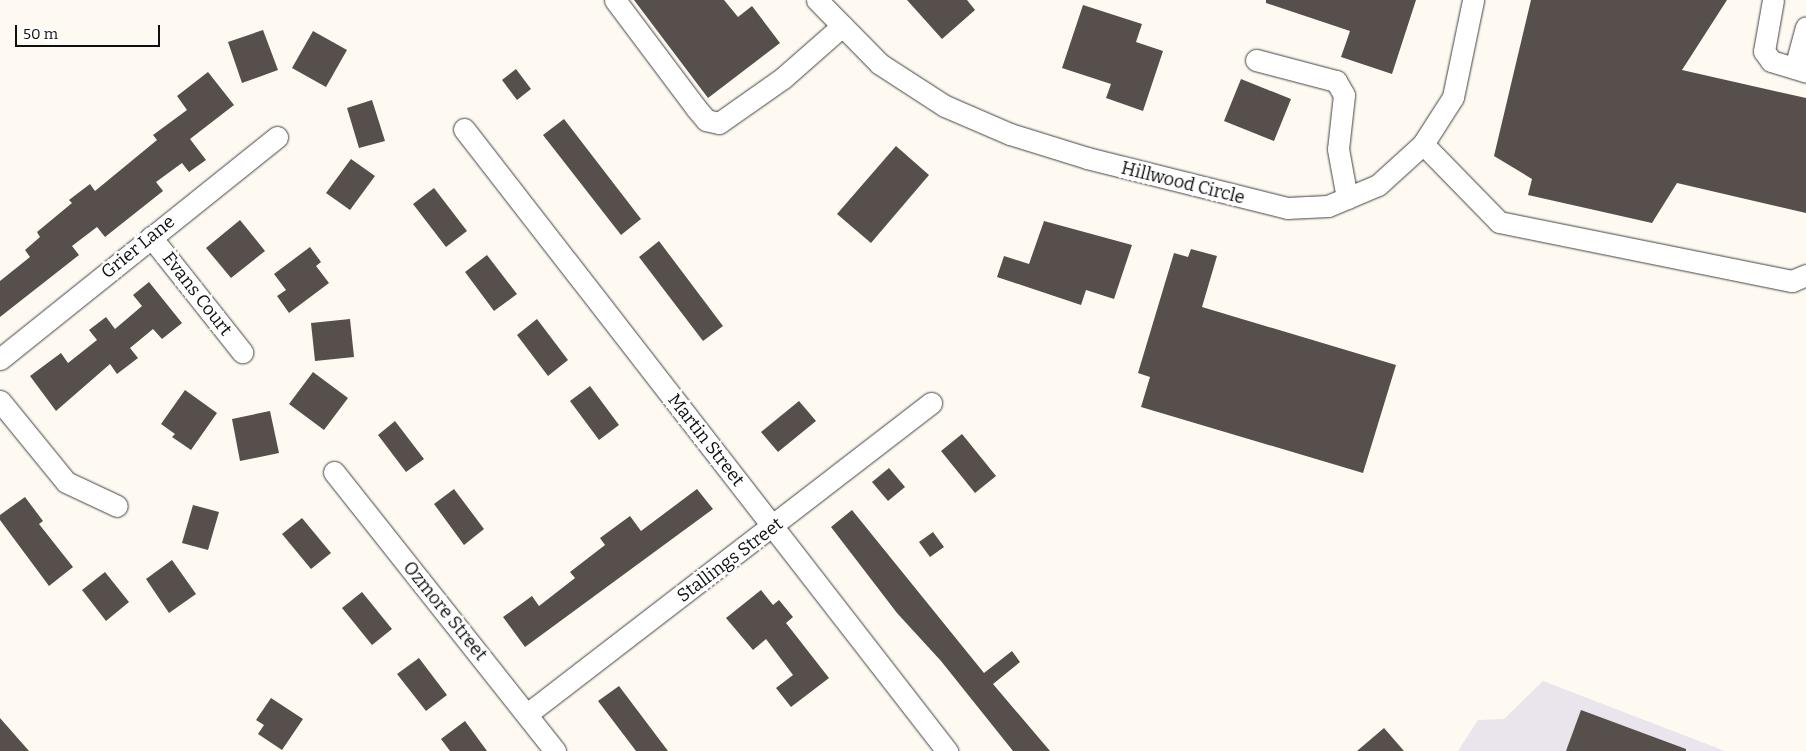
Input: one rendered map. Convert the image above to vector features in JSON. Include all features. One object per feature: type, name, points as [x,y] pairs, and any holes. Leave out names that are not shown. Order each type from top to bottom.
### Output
[{"type":"street","points":[[615,0],[706,120],[719,123],[783,78],[842,26]]},
{"type":"street","name":"Hillwood Circle","points":[[817,0],[880,64],[945,106],[1010,134],[1172,182],[1287,208],[1328,206],[1378,185],[1423,144],[1453,97],[1472,0]]},
{"type":"street","points":[[1773,0],[1764,51],[1771,61],[1800,70],[1806,27]]},
{"type":"street","points":[[1256,60],[1336,81],[1344,95],[1338,149],[1347,198]]},
{"type":"street","name":"Martin Street","points":[[464,129],[947,751]]},
{"type":"street","name":"Grier Lane","points":[[0,359],[277,137]]},
{"type":"street","points":[[1423,144],[1499,222],[1792,281],[1806,275]]},
{"type":"street","name":"Evans Court","points":[[151,237],[242,352]]},
{"type":"street","points":[[0,401],[66,482],[117,506]]},
{"type":"street","name":"Stallings Street","points":[[527,714],[773,527],[931,403]]},
{"type":"street","name":"Ozmore Street","points":[[334,472],[555,751]]},
{"type":"shaded area","points":[[1543,681],[1725,751],[1458,751],[1478,720],[1504,719]]},
{"type":"building","points":[[634,0],[724,0],[738,17],[752,6],[780,43],[708,98]]},
{"type":"building","points":[[907,0],[967,0],[975,10],[942,39]]},
{"type":"building","points":[[1266,0],[1416,0],[1392,74],[1341,57],[1350,31],[1266,3]]},
{"type":"building","points":[[1531,0],[1727,0],[1682,70],[1806,98],[1806,213],[1677,183],[1652,223],[1528,195],[1532,179],[1494,156]]},
{"type":"building","points":[[1083,5],[1142,24],[1136,42],[1163,51],[1143,111],[1106,98],[1111,84],[1062,68]]},
{"type":"building","points":[[263,30],[278,70],[242,83],[228,42]]},
{"type":"building","points":[[313,31],[347,50],[326,87],[292,68]]},
{"type":"building","points":[[516,69],[531,89],[517,100],[502,80]]},
{"type":"building","points":[[208,72],[234,105],[190,139],[206,160],[189,172],[182,163],[156,182],[163,191],[105,237],[97,227],[72,246],[79,255],[0,317],[0,281],[30,257],[25,250],[40,237],[37,232],[72,203],[69,200],[90,184],[95,191],[157,140],[153,135],[187,110],[177,96]]},
{"type":"building","points":[[1241,79],[1291,99],[1274,141],[1224,121]]},
{"type":"building","points":[[372,100],[385,141],[359,148],[347,108]]},
{"type":"building","points":[[564,119],[641,219],[621,235],[543,135]]},
{"type":"building","points":[[896,146],[929,175],[871,243],[837,214]]},
{"type":"building","points":[[351,159],[375,176],[350,210],[326,193]]},
{"type":"building","points":[[434,188],[467,231],[446,247],[413,204]]},
{"type":"building","points":[[240,220],[265,251],[231,278],[206,248]]},
{"type":"building","points":[[1044,221],[1132,245],[1114,299],[1086,290],[1081,305],[997,277],[1004,256],[1029,264]]},
{"type":"building","points":[[659,241],[723,326],[703,341],[639,257]]},
{"type":"building","points":[[310,247],[321,262],[316,266],[329,283],[289,313],[277,296],[286,290],[274,274]]},
{"type":"building","points":[[1191,249],[1217,256],[1202,307],[1396,365],[1363,473],[1141,407],[1150,377],[1138,373],[1174,253],[1188,257]]},
{"type":"building","points":[[487,255],[517,294],[494,311],[465,272]]},
{"type":"building","points":[[149,282],[182,323],[162,339],[153,329],[130,348],[138,358],[117,374],[110,364],[56,411],[30,376],[61,353],[68,363],[97,340],[89,330],[106,317],[115,329],[142,306],[133,295]]},
{"type":"building","points":[[350,319],[354,357],[315,361],[311,323]]},
{"type":"building","points":[[537,319],[568,360],[548,376],[517,335]]},
{"type":"building","points":[[313,372],[348,398],[324,430],[289,404]]},
{"type":"building","points":[[590,386],[619,425],[599,440],[570,401]]},
{"type":"building","points":[[185,390],[217,413],[191,450],[172,437],[175,434],[161,424]]},
{"type":"building","points":[[799,401],[816,421],[778,452],[761,432]]},
{"type":"building","points":[[270,411],[279,453],[240,461],[232,419]]},
{"type":"building","points":[[395,421],[424,459],[406,472],[378,435]]},
{"type":"building","points":[[962,434],[996,476],[975,493],[941,451]]},
{"type":"building","points":[[889,468],[905,487],[888,501],[872,482]]},
{"type":"building","points":[[454,489],[484,529],[464,545],[434,504]]},
{"type":"building","points":[[697,489],[713,509],[525,647],[503,617],[532,596],[539,606],[575,578],[570,572],[605,545],[600,538],[630,516],[641,531]]},
{"type":"building","points":[[25,497],[43,521],[39,524],[73,567],[49,586],[0,520],[0,515]]},
{"type":"building","points":[[193,505],[219,512],[208,550],[182,543]]},
{"type":"building","points":[[852,510],[984,673],[1012,651],[1020,662],[993,684],[1050,751],[1013,751],[941,661],[897,613],[831,527]]},
{"type":"building","points":[[302,518],[331,553],[311,569],[282,534]]},
{"type":"building","points":[[933,532],[944,547],[930,557],[919,542]]},
{"type":"building","points":[[172,560],[196,594],[169,613],[146,579]]},
{"type":"building","points":[[105,572],[129,602],[106,621],[82,590]]},
{"type":"building","points":[[761,590],[773,605],[779,600],[793,617],[786,623],[829,678],[791,707],[776,688],[793,675],[766,639],[753,650],[726,618]]},
{"type":"building","points":[[362,592],[392,629],[372,645],[342,608]]},
{"type":"building","points":[[419,658],[447,695],[426,711],[397,674]]},
{"type":"building","points":[[619,686],[668,751],[636,751],[598,701]]},
{"type":"building","points":[[271,698],[303,719],[282,750],[258,734],[264,725],[256,720]]},
{"type":"building","points":[[1581,710],[1686,749],[1686,751],[1566,751]]},
{"type":"building","points":[[0,718],[29,751],[0,751]]},
{"type":"building","points":[[465,721],[487,751],[450,751],[441,739]]},
{"type":"building","points":[[1384,728],[1404,751],[1357,751]]}]
